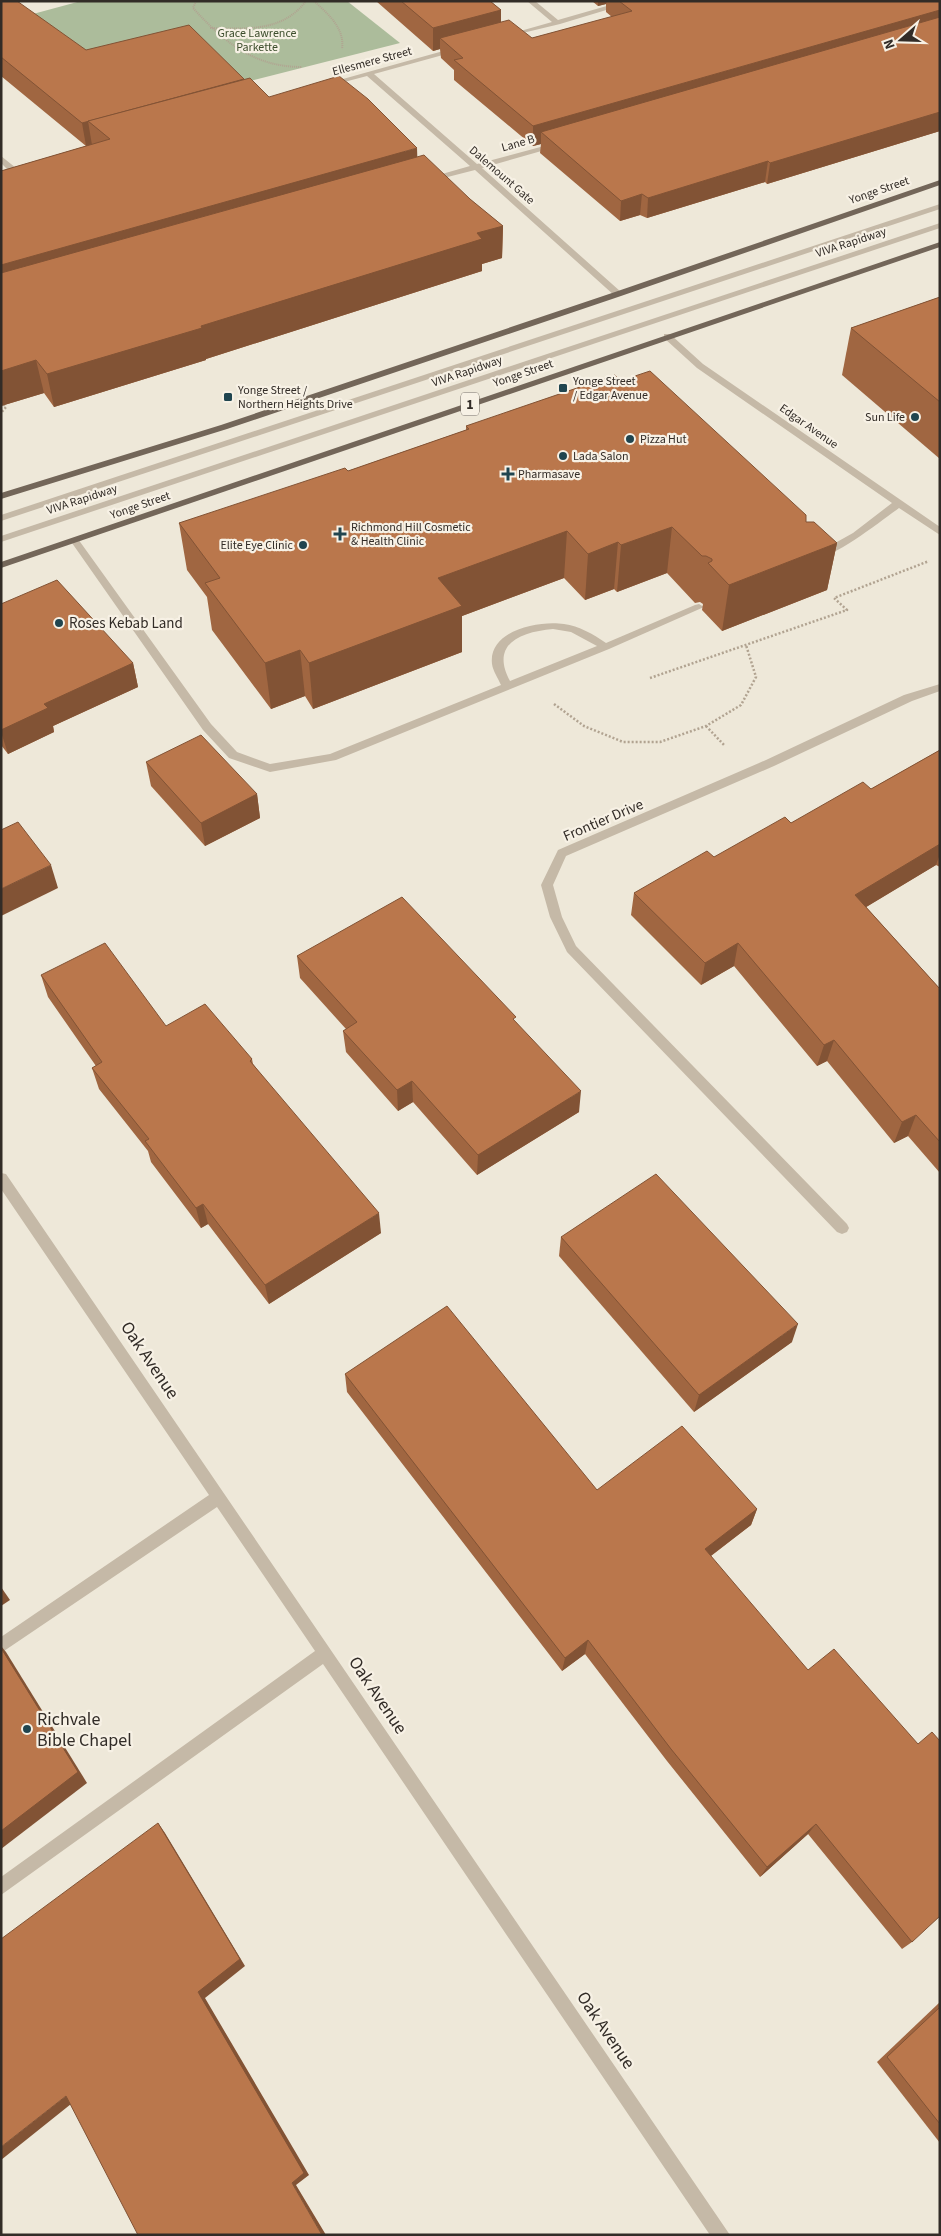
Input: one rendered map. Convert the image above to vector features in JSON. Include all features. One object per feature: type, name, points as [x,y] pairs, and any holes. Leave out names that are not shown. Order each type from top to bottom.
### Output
[{"type":"main road","name":"Yonge Street","points":[[1,496],[224,427],[618,294],[940,182]]},
{"type":"main road","name":"Yonge Street","points":[[1,565],[76,541],[667,336],[940,244]]},
{"type":"street","points":[[530,1],[558,23]]},
{"type":"street","points":[[502,38],[633,1]]},
{"type":"street","name":"Ellesmere Street","points":[[322,86],[464,48]]},
{"type":"street","name":"Dalemount Gate","points":[[370,74],[391,95],[476,167],[618,294]]},
{"type":"street","name":"Lane B","points":[[418,184],[567,141]]},
{"type":"street","points":[[1,158],[16,169],[1,174]]},
{"type":"street","name":"VIVA Rapidway","points":[[1,518],[940,206]]},
{"type":"street","name":"VIVA Rapidway","points":[[1,540],[940,225]]},
{"type":"street","name":"Edgar Avenue","points":[[667,336],[700,366],[940,532]]},
{"type":"street","points":[[809,561],[856,535],[899,503]]},
{"type":"street","points":[[76,541],[207,727],[233,755],[270,768],[332,756],[605,647],[699,607]]},
{"type":"street","points":[[507,686],[497,662],[502,646],[519,632],[547,626],[574,629],[605,647]]},
{"type":"street","name":"Frontier Drive","points":[[842,1228],[571,949],[556,918],[547,885],[562,854],[764,766],[908,698],[940,687]]},
{"type":"street","name":"Oak Avenue","points":[[1,1178],[721,2235]]},
{"type":"street","points":[[1,1646],[219,1497]]},
{"type":"street","points":[[1,1887],[325,1653]]},
{"type":"path","points":[[196,1],[193,8],[209,28],[250,57],[285,69],[305,67]]},
{"type":"path","points":[[209,28],[259,28],[288,20],[301,11],[306,1]]},
{"type":"path","points":[[314,1],[328,14],[340,32],[344,44],[340,53]]},
{"type":"path","points":[[1,401],[6,407],[1,413]]},
{"type":"path","points":[[650,678],[847,610],[834,598],[930,560]]},
{"type":"path","points":[[554,704],[584,726],[623,742],[660,742],[706,726],[741,705],[756,677],[746,645]]},
{"type":"green space","name":"Grace Lawrence Parkette","points":[[81,1],[347,1],[400,43],[246,82],[91,58],[33,14]]},
{"type":"building","points":[[1,1],[17,1],[86,50],[189,25],[244,79],[82,123],[1,57]]},
{"type":"building","points":[[401,1],[490,1],[501,10],[433,28]]},
{"type":"building","points":[[619,1],[940,1],[940,10],[533,126],[454,60],[463,58],[440,38],[509,20],[532,38],[632,11]]},
{"type":"building","points":[[940,17],[940,112],[770,163],[768,161],[648,198],[642,194],[621,201],[541,132]]},
{"type":"building","points":[[339,76],[368,99],[417,148],[1,265],[1,171],[110,139],[88,121],[250,78],[269,97]]},
{"type":"building","points":[[424,155],[470,199],[503,226],[477,233],[482,239],[201,326],[202,328],[47,374],[36,360],[1,371],[1,273]]},
{"type":"building","points":[[940,297],[940,402],[851,328]]},
{"type":"building","points":[[650,371],[806,515],[806,522],[814,522],[837,543],[729,585],[708,563],[712,559],[702,556],[672,527],[621,545],[618,542],[588,554],[567,531],[438,578],[462,606],[309,663],[300,650],[265,663],[205,583],[220,578],[179,523],[345,468],[348,471],[469,429],[466,426],[615,375],[620,381]]},
{"type":"building","points":[[57,580],[133,663],[44,704],[48,708],[1,730],[1,604]]},
{"type":"building","points":[[201,735],[257,794],[201,823],[146,762]]},
{"type":"building","points":[[940,750],[940,844],[855,895],[940,989],[940,1142],[916,1115],[902,1122],[834,1040],[824,1045],[738,943],[705,963],[634,893],[707,851],[714,857],[785,817],[791,823],[863,782],[871,789]]},
{"type":"building","points":[[18,822],[51,865],[1,889],[1,830]]},
{"type":"building","points":[[402,897],[516,1017],[513,1019],[581,1091],[478,1155],[412,1081],[397,1090],[343,1031],[357,1022],[297,956]]},
{"type":"building","points":[[105,943],[166,1026],[205,1004],[252,1059],[250,1061],[379,1213],[265,1285],[203,1204],[196,1208],[145,1141],[149,1139],[92,1068],[102,1062],[41,975]]},
{"type":"building","points":[[656,1174],[798,1324],[699,1395],[561,1237]]},
{"type":"building","points":[[447,1306],[597,1490],[682,1426],[757,1509],[705,1549],[808,1670],[834,1649],[918,1744],[932,1732],[940,1741],[940,1916],[912,1942],[816,1824],[767,1867],[671,1749],[588,1640],[565,1658],[345,1374]]},
{"type":"building","name":"Richvale Bible Chapel","points":[[1,1648],[78,1772],[1,1831]]},
{"type":"building","points":[[158,1823],[240,1959],[198,1992],[304,2173],[292,2183],[322,2235],[138,2235],[66,2096],[1,2147],[1,1939]]},
{"type":"building","points":[[940,2007],[940,2124],[887,2057]]},
{"type":"place","name":"Yonge Street / Edgar Avenue","points":[[563,388]]},
{"type":"place","name":"Yonge Street / Northern Heights Drive","points":[[228,397]]},
{"type":"place","name":"Sun Life","points":[[915,417]]},
{"type":"place","name":"Pizza Hut","points":[[630,439]]},
{"type":"place","name":"Lada Salon","points":[[563,456]]},
{"type":"place","name":"Pharmasave","points":[[508,474]]},
{"type":"place","name":"Richmond Hill Cosmetic & Health Clinic","points":[[340,534]]},
{"type":"place","name":"Elite Eye Clinic","points":[[303,545]]},
{"type":"place","name":"Roses Kebab Land","points":[[59,623]]},
{"type":"place","name":"Richvale Bible Chapel","points":[[27,1729]]}]
